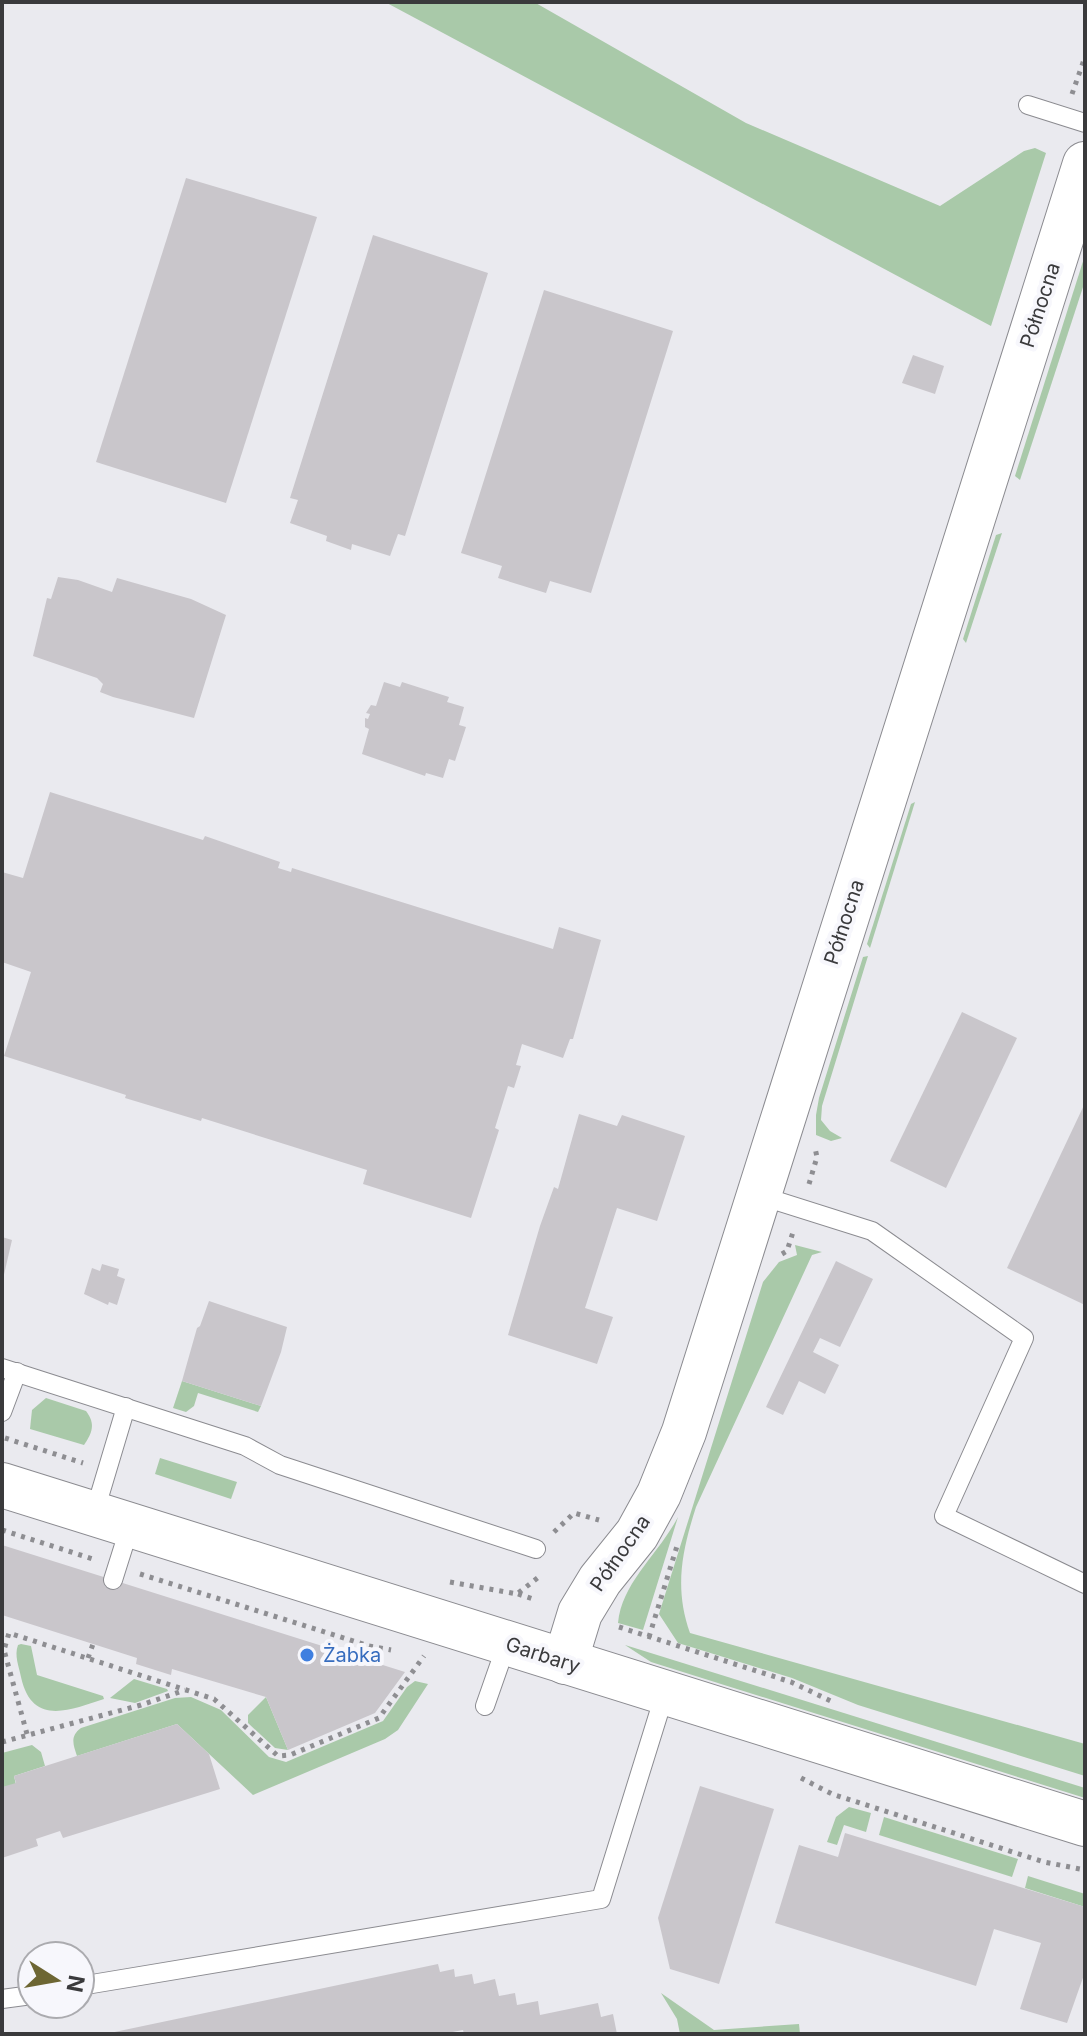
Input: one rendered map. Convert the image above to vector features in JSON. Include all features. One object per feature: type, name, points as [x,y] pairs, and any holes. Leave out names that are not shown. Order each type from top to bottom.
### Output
[{"type":"street","name":"Północna","points":[[565,1662],[580,1613],[600,1580],[637,1534],[659,1494],[684,1432],[1085,164]]},
{"type":"street","name":"Garbary","points":[[2,1485],[1085,1824]]},
{"type":"lane","points":[[1028,105],[1085,123]]},
{"type":"lane","points":[[758,1195],[872,1231],[1024,1338],[944,1516],[1085,1584]]},
{"type":"lane","points":[[2,1412],[9,1370],[245,1446],[280,1465],[536,1549]]},
{"type":"lane","points":[[115,1573],[107,1470],[126,1407]]},
{"type":"lane","points":[[485,1706],[507,1643]]},
{"type":"lane","points":[[96,1983],[601,1899],[665,1693]]},
{"type":"path","points":[[1064,116],[1085,57]]},
{"type":"path","points":[[2,1437],[107,1470]]},
{"type":"path","points":[[536,1549],[574,1513],[608,1522],[596,1531]]},
{"type":"path","points":[[2,1530],[115,1573],[369,1646],[397,1651]]},
{"type":"path","points":[[517,1594],[551,1567]]},
{"type":"path","points":[[448,1581],[533,1599]]},
{"type":"path","points":[[619,1627],[791,1682],[844,1707]]},
{"type":"path","points":[[27,1734],[4,1650],[9,1633],[214,1699],[278,1756],[290,1755],[379,1718],[424,1656],[410,1654]]},
{"type":"path","points":[[88,1658],[93,1644]]},
{"type":"path","points":[[2,1742],[141,1705],[185,1690]]},
{"type":"path","points":[[789,1771],[832,1794],[1044,1862],[1085,1870]]},
{"type":"green space","points":[[385,2],[534,2],[746,123],[940,206],[1024,151],[1035,148],[1046,153],[991,326]]},
{"type":"green space","points":[[1085,255],[1085,281],[1020,480],[1015,476]]},
{"type":"green space","points":[[1002,533],[966,643],[963,639],[996,535]]},
{"type":"green space","points":[[915,802],[870,948],[867,944],[911,804]]},
{"type":"green space","points":[[868,956],[822,1106],[821,1120],[830,1131],[842,1138],[831,1141],[816,1135],[819,1098],[863,957]]},
{"type":"green space","points":[[795,1245],[822,1252],[812,1255],[696,1507],[687,1539],[681,1585],[690,1633],[1085,1744],[1085,1776],[858,1705],[792,1678],[678,1643],[659,1614],[763,1282],[779,1262],[797,1255]]},
{"type":"green space","points":[[182,1381],[261,1406],[258,1412],[198,1393],[194,1406],[186,1412],[173,1408]]},
{"type":"green space","points":[[46,1398],[86,1411],[92,1428],[84,1445],[30,1429],[32,1410]]},
{"type":"green space","points":[[160,1458],[237,1482],[231,1499],[155,1474]]},
{"type":"green space","points":[[678,1517],[643,1630],[618,1623],[633,1581]]},
{"type":"green space","points":[[21,1644],[31,1646],[37,1675],[103,1696],[104,1699],[66,1710],[43,1709],[26,1693],[17,1661],[17,1649]]},
{"type":"green space","points":[[625,1645],[1085,1788],[1085,1798],[651,1662]]},
{"type":"green space","points":[[134,1679],[168,1691],[135,1703],[110,1698]]},
{"type":"green space","points":[[415,1681],[428,1684],[398,1730],[385,1739],[253,1795],[177,1724],[77,1756],[74,1744],[75,1734],[81,1728],[175,1698],[191,1697],[221,1710],[269,1757],[286,1762],[383,1721],[407,1687]]},
{"type":"green space","points":[[266,1697],[288,1750],[275,1748],[248,1723],[248,1715]]},
{"type":"green space","points":[[32,1745],[41,1752],[45,1766],[14,1776],[16,1785],[2,1788],[2,1753]]},
{"type":"green space","points":[[849,1807],[871,1813],[866,1832],[844,1825],[837,1845],[827,1842],[836,1817]]},
{"type":"green space","points":[[884,1817],[1018,1859],[1012,1877],[879,1835]]},
{"type":"green space","points":[[1028,1876],[1085,1894],[1085,1907],[1025,1888]]},
{"type":"green space","points":[[661,1993],[714,2030],[799,2024],[800,2034],[680,2034],[677,2019]]},
{"type":"building","points":[[186,178],[317,217],[226,503],[96,462]]},
{"type":"building","points":[[373,235],[488,273],[405,536],[398,534],[390,556],[352,544],[351,550],[326,541],[327,536],[290,523],[298,500],[290,498]]},
{"type":"building","points":[[544,290],[673,331],[591,593],[550,581],[546,593],[498,578],[502,566],[461,553]]},
{"type":"building","points":[[913,355],[944,366],[935,394],[902,383]]},
{"type":"building","points":[[58,577],[78,580],[112,592],[117,578],[191,599],[226,615],[194,718],[100,692],[103,684],[97,678],[33,656],[47,598],[51,599]]},
{"type":"building","points":[[384,682],[400,687],[402,682],[449,697],[447,702],[464,707],[459,725],[466,727],[455,761],[449,759],[443,778],[426,773],[425,776],[362,754],[369,729],[365,727],[365,718],[368,719],[370,714],[366,713],[371,705],[376,706]]},
{"type":"building","points":[[50,792],[203,840],[205,836],[280,862],[278,868],[291,872],[292,868],[553,949],[559,927],[601,940],[573,1039],[570,1039],[563,1058],[522,1044],[516,1065],[521,1066],[514,1088],[508,1086],[495,1128],[499,1130],[471,1218],[363,1184],[367,1170],[202,1118],[201,1121],[125,1098],[126,1095],[4,1056],[31,972],[2,962],[2,872],[23,878]]},
{"type":"building","points":[[962,1012],[1017,1038],[946,1188],[890,1161]]},
{"type":"building","points":[[1085,1103],[1085,1305],[1007,1268]]},
{"type":"building","points":[[579,1114],[617,1126],[622,1115],[685,1136],[657,1221],[617,1208],[585,1308],[613,1317],[597,1364],[508,1335],[540,1226],[554,1187],[558,1189]]},
{"type":"building","points":[[2,1237],[12,1240],[3,1279],[2,1279]]},
{"type":"building","points":[[836,1261],[873,1279],[840,1347],[820,1338],[813,1352],[839,1365],[825,1394],[799,1381],[783,1415],[766,1407]]},
{"type":"building","points":[[102,1264],[119,1269],[117,1276],[125,1279],[117,1305],[109,1302],[108,1305],[84,1294],[92,1268],[100,1271]]},
{"type":"building","points":[[209,1301],[287,1327],[261,1406],[182,1381],[197,1328]]},
{"type":"building","points":[[2,1545],[405,1672],[375,1713],[288,1750],[266,1697],[172,1669],[171,1675],[136,1664],[137,1658],[2,1615]]},
{"type":"building","points":[[177,1724],[209,1754],[220,1789],[63,1838],[60,1831],[36,1839],[38,1846],[2,1858],[2,1787],[16,1783],[14,1776]]},
{"type":"building","points":[[700,1786],[774,1809],[719,1984],[670,1969],[658,1918]]},
{"type":"building","points":[[845,1833],[1085,1907],[1085,1972],[1067,2023],[1020,2009],[1041,1943],[994,1929],[976,1986],[775,1923],[799,1845],[838,1857]]},
{"type":"building","points":[[438,1964],[440,1972],[454,1969],[455,1977],[472,1974],[474,1984],[495,1979],[499,1996],[515,1993],[517,2005],[538,2001],[540,2015],[598,2003],[601,2017],[613,2014],[617,2034],[464,2034],[463,2030],[442,2034],[105,2034]]},
{"type":"place","name":"Żabka","points":[[307,1655]]}]
